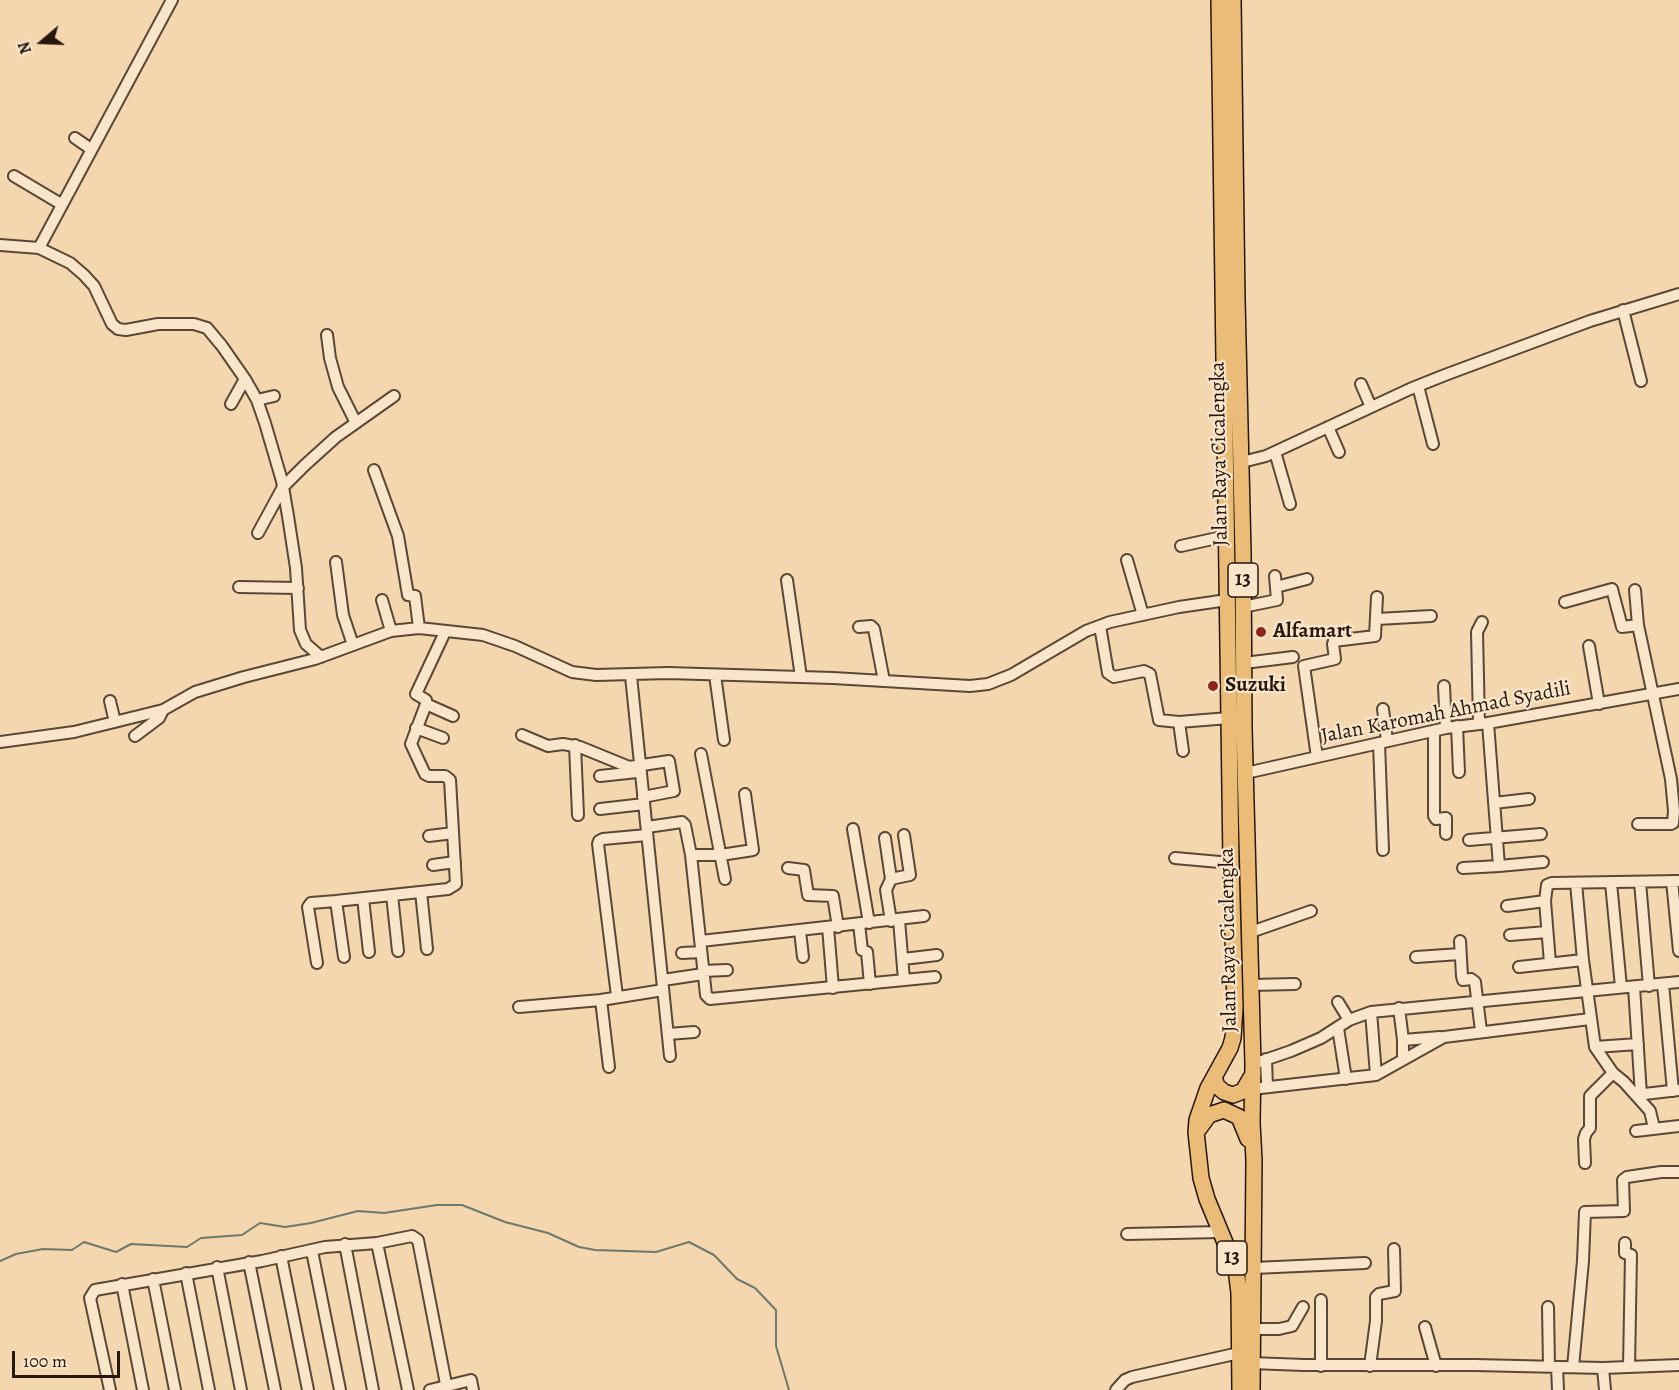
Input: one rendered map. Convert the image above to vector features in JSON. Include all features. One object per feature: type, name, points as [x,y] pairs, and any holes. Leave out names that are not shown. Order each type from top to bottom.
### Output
[{"type":"highway","name":"Jalan Raya Cicalengka","points":[[1196,1132],[1201,1108],[1230,1048],[1234,1020],[1218,0]]},
{"type":"highway","name":"Jalan Raya Cicalengka","points":[[1233,0],[1248,933],[1258,1075],[1254,1160]]},
{"type":"highway","points":[[1226,553],[1243,553]]},
{"type":"highway","points":[[1214,1078],[1217,1086],[1233,1095],[1243,1091],[1258,1075]]},
{"type":"highway","points":[[1196,1132],[1209,1115],[1220,1111],[1230,1111],[1239,1117],[1244,1126],[1254,1160]]},
{"type":"highway","name":"13","points":[[1196,1132],[1201,1178],[1207,1199],[1236,1269],[1245,1358],[1252,1390]]},
{"type":"highway","name":"13","points":[[1240,1390],[1251,1329],[1254,1268],[1254,1160]]},
{"type":"street","points":[[39,248],[172,0]]},
{"type":"street","points":[[75,138],[91,149]]},
{"type":"street","points":[[14,176],[61,204]]},
{"type":"street","points":[[0,245],[39,248],[70,263],[94,286],[112,324],[118,329],[126,330],[175,323],[194,324],[207,328],[245,379],[257,400],[283,487],[298,588],[299,624],[302,638],[321,657]]},
{"type":"street","points":[[1242,462],[1275,452],[1418,386],[1623,310],[1679,294]]},
{"type":"street","points":[[1623,310],[1641,381]]},
{"type":"street","points":[[327,335],[330,358],[338,387],[356,423]]},
{"type":"street","points":[[231,404],[245,379]]},
{"type":"street","points":[[1361,384],[1371,407]]},
{"type":"street","points":[[1418,386],[1432,444]]},
{"type":"street","points":[[257,400],[274,396]]},
{"type":"street","points":[[258,533],[283,487],[324,446],[394,396]]},
{"type":"street","points":[[1328,427],[1339,452]]},
{"type":"street","points":[[1275,452],[1290,504]]},
{"type":"street","points":[[374,470],[398,536],[408,595],[415,597],[419,628]]},
{"type":"street","points":[[1182,546],[1226,536]]},
{"type":"street","points":[[1127,560],[1143,615]]},
{"type":"street","points":[[336,562],[343,615],[353,645]]},
{"type":"street","points":[[1243,607],[1277,600],[1276,582],[1307,579]]},
{"type":"street","points":[[787,580],[801,677]]},
{"type":"street","points":[[239,587],[298,588]]},
{"type":"street","points":[[1565,602],[1612,589],[1622,627],[1638,625]]},
{"type":"street","points":[[1635,590],[1638,625],[1677,811],[1671,824],[1638,824]]},
{"type":"street","points":[[1317,757],[1304,666],[1335,659],[1332,644],[1334,641],[1375,636],[1377,597]]},
{"type":"street","points":[[382,600],[391,631]]},
{"type":"street","points":[[0,742],[74,732],[163,710],[195,692],[321,657],[391,631],[419,628],[483,635],[515,646],[572,672],[596,675],[668,673],[970,686],[988,684],[1011,675],[1086,631],[1143,615],[1227,600]]},
{"type":"street","points":[[1377,619],[1431,616]]},
{"type":"street","points":[[1482,622],[1477,632],[1483,723],[1494,803],[1499,866]]},
{"type":"street","points":[[859,627],[871,626],[874,629],[884,681]]},
{"type":"street","points":[[1101,626],[1108,673],[1114,678],[1148,672],[1159,720],[1179,722],[1229,718]]},
{"type":"street","points":[[317,963],[308,908],[312,903],[421,892],[453,887],[456,884],[450,780],[445,776],[425,774],[411,744],[426,704],[426,699],[416,694],[446,632]]},
{"type":"street","points":[[1589,646],[1599,704]]},
{"type":"street","points":[[1244,663],[1293,657]]},
{"type":"street","points":[[631,675],[670,1056]]},
{"type":"street","points":[[715,675],[723,740]]},
{"type":"street","points":[[1443,686],[1459,772]]},
{"type":"street","name":"Jalan Karomah Ahmad Syadili","points":[[1246,773],[1452,727],[1679,689]]},
{"type":"street","points":[[110,701],[115,722]]},
{"type":"street","points":[[426,704],[453,717]]},
{"type":"street","points":[[1383,709],[1383,850]]},
{"type":"street","points":[[135,736],[159,718],[163,710]]},
{"type":"street","points":[[1179,722],[1183,751]]},
{"type":"street","points":[[416,728],[443,738]]},
{"type":"street","points":[[1434,731],[1434,816],[1436,819],[1446,818],[1446,834]]},
{"type":"street","points":[[522,735],[548,746],[575,745],[623,766],[639,768]]},
{"type":"street","points":[[575,745],[578,814]]},
{"type":"street","points":[[701,754],[725,879]]},
{"type":"street","points":[[600,776],[669,761],[674,789],[672,792],[644,800],[600,809]]},
{"type":"street","points":[[691,855],[721,855],[753,850],[745,794]]},
{"type":"street","points":[[1494,803],[1529,800]]},
{"type":"street","points":[[617,996],[599,841],[684,823],[691,855],[706,995],[710,999],[935,977]]},
{"type":"street","points":[[854,829],[870,984]]},
{"type":"street","points":[[429,836],[453,833]]},
{"type":"street","points":[[1469,840],[1541,834]]},
{"type":"street","points":[[891,879],[910,875],[904,835]]},
{"type":"street","points":[[885,838],[891,879],[886,890],[903,959],[904,980]]},
{"type":"street","points":[[1174,858],[1231,863]]},
{"type":"street","points":[[433,865],[455,862]]},
{"type":"street","points":[[1463,868],[1543,862]]},
{"type":"street","points":[[788,868],[804,870],[808,895],[833,896],[833,988]]},
{"type":"street","points":[[1550,963],[1545,901],[1547,885],[1552,883],[1675,881],[1679,951]]},
{"type":"street","points":[[1640,882],[1649,986]]},
{"type":"street","points":[[1576,883],[1583,960],[1595,1047],[1613,1073],[1638,1095],[1650,1111],[1654,1128]]},
{"type":"street","points":[[1611,883],[1621,987]]},
{"type":"street","points":[[421,892],[427,949]]},
{"type":"street","points":[[392,895],[398,951]]},
{"type":"street","points":[[363,898],[369,952]]},
{"type":"street","points":[[336,901],[344,957]]},
{"type":"street","points":[[1507,906],[1545,901]]},
{"type":"street","points":[[1248,933],[1311,911]]},
{"type":"street","points":[[682,954],[701,946],[924,916]]},
{"type":"street","points":[[800,931],[803,957]]},
{"type":"street","points":[[1510,935],[1547,932]]},
{"type":"street","points":[[1460,941],[1462,979],[1474,980],[1481,1031]]},
{"type":"street","points":[[1416,957],[1460,954]]},
{"type":"street","points":[[903,959],[937,955]]},
{"type":"street","points":[[1519,967],[1583,960]]},
{"type":"street","points":[[519,1007],[601,1000],[703,973],[727,970]]},
{"type":"street","points":[[1258,1075],[1291,1052],[1349,1020],[1371,1012],[1679,982]]},
{"type":"street","points":[[1251,985],[1295,984]]},
{"type":"street","points":[[1638,1095],[1676,1090],[1663,984]]},
{"type":"street","points":[[1634,987],[1638,1044],[1638,1095]]},
{"type":"street","points":[[601,1000],[609,1067]]},
{"type":"street","points":[[1338,1002],[1349,1020]]},
{"type":"street","points":[[1399,1008],[1403,1059]]},
{"type":"street","points":[[1371,1012],[1376,1075]]},
{"type":"street","points":[[1403,1040],[1590,1019]]},
{"type":"street","points":[[1338,1028],[1346,1079]]},
{"type":"street","points":[[668,1034],[694,1032]]},
{"type":"street","points":[[1258,1075],[1346,1079],[1376,1075],[1444,1036]]},
{"type":"street","points":[[1595,1047],[1638,1044]]},
{"type":"street","points":[[1585,1163],[1584,1139],[1590,1128],[1590,1096],[1613,1073]]},
{"type":"street","points":[[1636,1131],[1679,1126]]},
{"type":"street","points":[[1573,1367],[1585,1212],[1624,1211],[1623,1179],[1627,1177],[1679,1172]]},
{"type":"street","points":[[1127,1234],[1221,1232]]},
{"type":"street","points":[[110,1390],[91,1295],[96,1290],[345,1244],[377,1243],[412,1236],[418,1240],[446,1384]]},
{"type":"street","points":[[377,1243],[408,1390]]},
{"type":"street","points":[[1625,1243],[1626,1254],[1631,1255],[1629,1367]]},
{"type":"street","points":[[345,1244],[373,1390]]},
{"type":"street","points":[[1370,1366],[1376,1321],[1376,1297],[1379,1294],[1395,1291],[1394,1249]]},
{"type":"street","points":[[312,1251],[340,1390]]},
{"type":"street","points":[[281,1256],[308,1390]]},
{"type":"street","points":[[249,1262],[275,1390]]},
{"type":"street","points":[[1254,1268],[1365,1263]]},
{"type":"street","points":[[217,1267],[241,1390]]},
{"type":"street","points":[[186,1273],[209,1390]]},
{"type":"street","points":[[153,1279],[176,1390]]},
{"type":"street","points":[[122,1284],[143,1390]]},
{"type":"street","points":[[1321,1300],[1321,1366]]},
{"type":"street","points":[[1251,1329],[1279,1329],[1292,1326],[1303,1306]]},
{"type":"street","points":[[1548,1307],[1553,1366],[1558,1390]]},
{"type":"street","points":[[1425,1327],[1436,1366]]},
{"type":"street","points":[[1116,1390],[1125,1380],[1132,1377],[1245,1358],[1321,1366],[1604,1368],[1679,1365]]},
{"type":"street","points":[[1604,1368],[1605,1390]]},
{"type":"street","points":[[430,1390],[446,1384],[471,1380],[473,1390]]},
{"type":"waterway","points":[[0,1261],[16,1254],[43,1249],[72,1250],[84,1242],[116,1252],[131,1244],[187,1247],[201,1238],[242,1235],[260,1223],[285,1227],[358,1211],[384,1213],[437,1205],[462,1205],[505,1222],[548,1233],[579,1247],[595,1250],[656,1252],[689,1242],[714,1255],[737,1279],[755,1288],[776,1310],[776,1346],[789,1390]]},
{"type":"place","name":"Alfamart","points":[[1261,632]]},
{"type":"place","name":"Suzuki","points":[[1213,686]]}]
